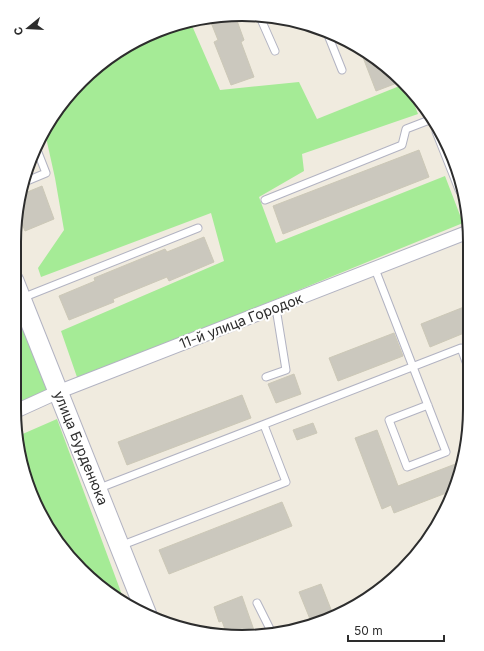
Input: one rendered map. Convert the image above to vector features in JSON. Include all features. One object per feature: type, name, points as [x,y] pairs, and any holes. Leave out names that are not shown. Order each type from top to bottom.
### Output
[{"type":"street","name":"11-й улица Городок","points":[[21,409],[58,392],[463,234]]},
{"type":"street","name":"улица Бурденюка","points":[[21,298],[144,607]]},
{"type":"lane","points":[[262,22],[275,51]]},
{"type":"lane","points":[[330,39],[342,70]]},
{"type":"lane","points":[[265,200],[402,145],[406,129],[427,121]]},
{"type":"lane","points":[[31,179],[46,173],[39,155]]},
{"type":"lane","points":[[21,289],[198,228]]},
{"type":"lane","points":[[375,269],[428,405],[446,452],[407,467],[389,420],[428,405]]},
{"type":"lane","points":[[266,377],[286,370],[276,308]]},
{"type":"lane","points":[[97,490],[461,348],[463,354]]},
{"type":"lane","points":[[120,546],[286,482],[264,425]]},
{"type":"lane","points":[[257,603],[270,628]]},
{"type":"green space","points":[[193,27],[220,90],[299,82],[317,119],[398,86],[414,103],[418,114],[302,154],[304,171],[259,197],[276,243],[445,176],[462,223],[78,380],[61,331],[224,261],[211,213],[41,277],[38,268],[64,230],[46,139],[58,119],[76,96],[96,76],[119,58],[157,38]]},
{"type":"green space","points":[[21,323],[48,390],[21,401]]},
{"type":"green space","points":[[57,419],[122,595],[96,575],[76,555],[58,532],[38,494],[25,452],[22,434]]},
{"type":"building","points":[[237,21],[244,40],[241,42],[254,77],[231,85],[214,42],[218,40],[211,23]]},
{"type":"building","points":[[363,57],[396,84],[376,91]]},
{"type":"building","points":[[419,150],[429,177],[283,234],[273,206]]},
{"type":"building","points":[[42,186],[54,219],[25,231],[22,223],[27,192]]},
{"type":"building","points":[[204,237],[214,262],[169,281],[167,277],[113,299],[114,302],[69,320],[59,296],[95,281],[94,278],[165,249],[167,252]]},
{"type":"building","points":[[463,307],[463,333],[430,347],[421,324]]},
{"type":"building","points":[[394,333],[403,356],[338,381],[329,358]]},
{"type":"building","points":[[294,374],[301,394],[276,403],[268,384]]},
{"type":"building","points":[[242,395],[251,418],[127,465],[118,442]]},
{"type":"building","points":[[313,423],[317,433],[297,440],[293,430]]},
{"type":"building","points":[[377,430],[398,486],[456,464],[446,493],[394,513],[391,505],[382,509],[355,438]]},
{"type":"building","points":[[282,502],[292,526],[169,574],[159,550]]},
{"type":"building","points":[[321,584],[332,611],[310,619],[299,592]]},
{"type":"building","points":[[242,596],[254,630],[225,630],[222,621],[219,622],[214,607]]}]
